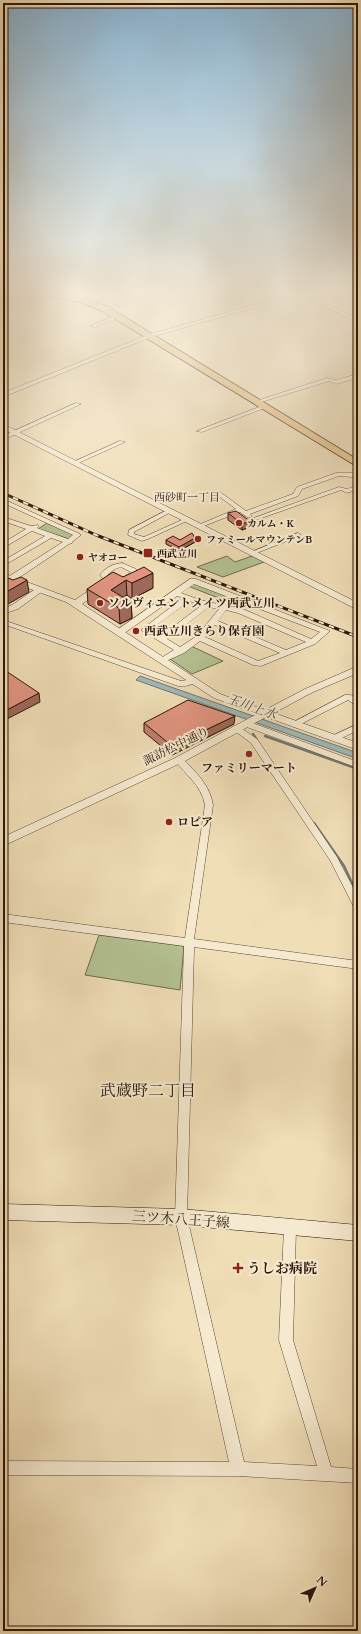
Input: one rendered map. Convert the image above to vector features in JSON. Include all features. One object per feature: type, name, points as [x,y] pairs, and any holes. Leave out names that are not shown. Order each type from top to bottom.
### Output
[{"type":"main road","points":[[205,370],[358,464]]},
{"type":"main road","name":"三ツ木八王子線","points":[[3,1212],[181,1218],[358,1233]]},
{"type":"street","points":[[5,393],[62,370]]},
{"type":"street","points":[[256,402],[329,379],[336,382],[358,376]]},
{"type":"street","points":[[3,438],[78,404]]},
{"type":"street","points":[[200,431],[264,407]]},
{"type":"street","points":[[3,426],[357,607]]},
{"type":"street","points":[[74,463],[122,442]]},
{"type":"street","points":[[199,526],[296,495],[299,488],[338,474],[352,475],[358,473]]},
{"type":"street","points":[[218,493],[257,521],[341,488],[347,491],[358,487]]},
{"type":"street","points":[[3,501],[78,536],[7,578]]},
{"type":"street","points":[[170,512],[131,531],[131,535],[142,539],[146,538],[186,520]]},
{"type":"street","points":[[3,519],[70,542]]},
{"type":"street","points":[[3,546],[45,520]]},
{"type":"street","points":[[3,527],[12,522]]},
{"type":"street","points":[[3,564],[51,535]]},
{"type":"street","points":[[252,553],[293,541],[298,535]]},
{"type":"street","points":[[7,578],[40,590],[60,595],[76,604],[164,660],[192,681],[217,696],[252,721],[358,765]]},
{"type":"street","points":[[120,632],[193,580],[326,632],[312,642],[259,663],[200,638]]},
{"type":"street","points":[[76,604],[108,581]]},
{"type":"street","points":[[3,612],[16,608],[40,590]]},
{"type":"street","points":[[176,593],[208,604],[240,611],[312,642]]},
{"type":"street","points":[[164,660],[200,638],[224,608],[235,597]]},
{"type":"street","points":[[181,650],[145,630],[188,598]]},
{"type":"street","points":[[162,640],[208,604]]},
{"type":"street","points":[[3,622],[181,684],[192,681]]},
{"type":"street","points":[[214,622],[286,653]]},
{"type":"street","name":"諏訪松中通り","points":[[3,842],[179,760],[308,691],[358,669]]},
{"type":"street","points":[[294,724],[348,697],[358,704]]},
{"type":"street","points":[[252,721],[294,724],[358,747]]},
{"type":"street","points":[[252,721],[254,741],[334,859],[358,906]]},
{"type":"street","points":[[334,738],[358,727]]},
{"type":"street","points":[[179,760],[204,788],[210,805],[189,942],[181,1218],[238,1469]]},
{"type":"street","points":[[3,918],[358,964]]},
{"type":"street","points":[[290,1228],[286,1340],[326,1473]]},
{"type":"street","points":[[3,1468],[238,1469],[358,1476]]},
{"type":"green space","points":[[47,523],[74,535],[69,539],[38,529]]},
{"type":"green space","points":[[227,556],[235,562],[252,556],[264,562],[223,577],[197,567]]},
{"type":"green space","points":[[193,583],[230,598],[226,601],[188,586]]},
{"type":"green space","points":[[191,646],[223,661],[192,674],[170,659]]},
{"type":"green space","points":[[99,935],[184,946],[180,990],[85,975]]},
{"type":"water","points":[[140,676],[358,753],[358,759],[136,680]]},
{"type":"building","points":[[236,511],[250,521],[242,524],[228,513]]},
{"type":"building","points":[[192,533],[195,538],[179,547],[166,540],[173,536],[180,540]]},
{"type":"building","points":[[144,567],[153,573],[132,583],[126,580],[111,590],[131,602],[119,608],[87,589],[113,572],[123,577]]},
{"type":"building","points":[[6,577],[13,580],[21,577],[27,580],[3,594],[3,578]]},
{"type":"building","points":[[3,669],[39,693],[3,712]]},
{"type":"building","points":[[188,700],[235,716],[172,746],[144,723]]},
{"type":"waterway","points":[[253,734],[257,740]]},
{"type":"waterway","points":[[265,736],[358,769]]},
{"type":"waterway","points":[[314,823],[344,866],[358,896]]},
{"type":"railway","points":[[3,493],[96,535],[358,637]]},
{"type":"place","name":"カルム・K","points":[[239,523]]},
{"type":"place","name":"ファミールマウンテンB","points":[[198,539]]},
{"type":"place","name":"西武立川","points":[[148,553]]},
{"type":"place","name":"ヤオコー","points":[[80,557]]},
{"type":"place","name":"ソルヴィエントメイツ西武立川","points":[[100,603]]},
{"type":"place","name":"西武立川きらり保育園","points":[[136,631]]},
{"type":"place","name":"ファミリーマート","points":[[249,754]]},
{"type":"place","name":"ロピア","points":[[169,822]]},
{"type":"place","name":"うしお病院","points":[[238,1268]]},
{"type":"district","name":"西砂町一丁目","points":[[187,497]]},
{"type":"district","name":"武蔵野二丁目","points":[[148,1090]]},
{"type":"water label","name":"玉川上水","points":[[252,706]]}]
